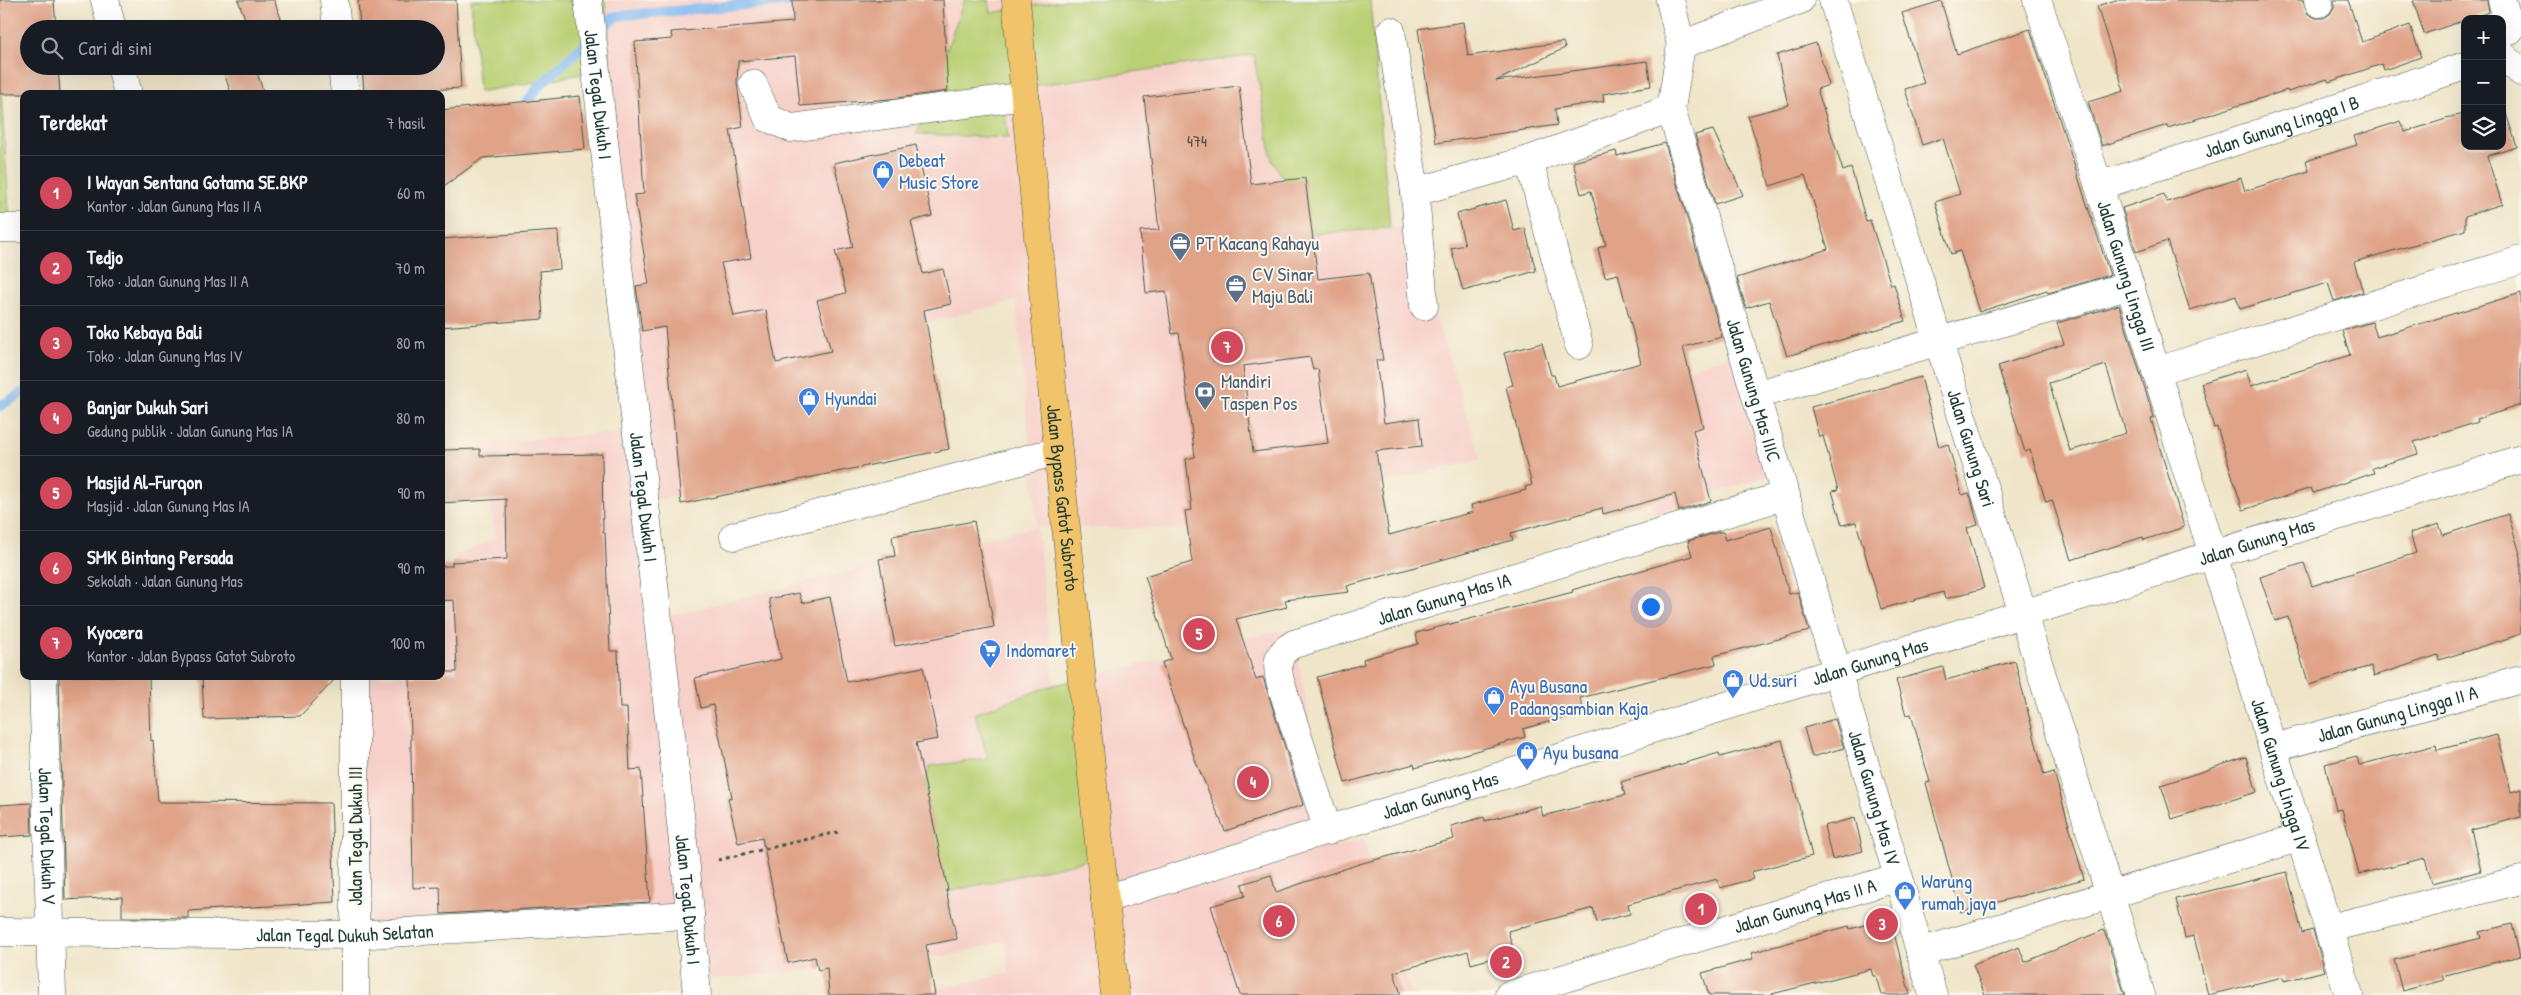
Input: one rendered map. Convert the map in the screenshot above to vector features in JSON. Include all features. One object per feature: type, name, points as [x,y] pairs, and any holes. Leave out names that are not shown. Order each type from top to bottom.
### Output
[{"type":"main road","name":"Jalan Bypass Gatot Subroto","points":[[1016,0],[1058,451],[1115,995]]},
{"type":"street","points":[[105,0],[110,20]]},
{"type":"street","points":[[334,0],[336,20]]},
{"type":"street","name":"Jalan Tegal Dukuh I","points":[[588,0],[686,868],[697,995]]},
{"type":"street","points":[[1415,192],[1529,160],[1671,109],[1681,45],[1670,0]]},
{"type":"street","points":[[1681,45],[1800,0]]},
{"type":"street","name":"Jalan Gunung Sari","points":[[1833,0],[2141,995]]},
{"type":"street","name":"Jalan Gunung Lingga III","points":[[2037,0],[2099,186],[2214,554]]},
{"type":"street","points":[[2502,0],[2503,15]]},
{"type":"street","points":[[1391,31],[1415,192],[1424,306]]},
{"type":"street","points":[[2506,43],[2521,72]]},
{"type":"street","name":"Jalan Gunung Lingga I B","points":[[2099,186],[2461,67]]},
{"type":"street","points":[[123,75],[127,90]]},
{"type":"street","points":[[343,75],[345,90]]},
{"type":"street","points":[[752,84],[768,118],[791,128],[1025,96]]},
{"type":"street","name":"Jalan Gunung Mas IIIC","points":[[1671,109],[1837,671]]},
{"type":"street","points":[[1529,160],[1579,345]]},
{"type":"street","points":[[0,228],[20,228]]},
{"type":"street","points":[[2156,370],[2521,260]]},
{"type":"street","points":[[1756,396],[2130,286]]},
{"type":"street","points":[[734,536],[1058,451]]},
{"type":"street","name":"Jalan Gunung Mas","points":[[1105,899],[2521,459]]},
{"type":"street","name":"Jalan Gunung Mas IA","points":[[1328,830],[1280,681],[1278,659],[1283,650],[1294,644],[1786,495]]},
{"type":"street","name":"Jalan Gunung Lingga IV","points":[[2214,554],[2349,995]]},
{"type":"street","name":"Jalan Gunung Mas IV","points":[[1837,671],[1933,995]]},
{"type":"street","name":"Jalan Gunung Lingga II A","points":[[2274,748],[2521,679]]},
{"type":"street","name":"Jalan Tegal Dukuh V","points":[[43,680],[52,995]]},
{"type":"street","name":"Jalan Tegal Dukuh III","points":[[355,680],[355,995]]},
{"type":"street","points":[[1920,952],[2302,837]]},
{"type":"street","name":"Jalan Gunung Mas II A","points":[[1509,995],[1899,877]]},
{"type":"street","points":[[2330,928],[2521,880]]},
{"type":"street","name":"Jalan Tegal Dukuh Selatan","points":[[0,932],[354,935],[690,915]]},
{"type":"path","points":[[686,868],[838,832]]},
{"type":"shaded area","points":[[605,0],[964,0],[917,134],[1008,138],[1002,90],[1254,55],[1272,160],[1315,234],[1407,227],[1481,459],[1340,494],[1234,530],[1037,527],[1054,685],[975,713],[988,760],[947,892],[1076,680],[1253,636],[1292,630],[1335,847],[1363,838],[1411,995],[909,995],[1010,973],[1005,941],[952,955],[681,983],[674,918],[356,931],[346,680],[445,680],[445,616],[456,556],[496,538],[480,444],[632,431]],"holes":[[[1016,301],[1037,526],[648,621],[638,504],[939,441],[921,324]]]},
{"type":"shaded area","points":[[989,0],[1065,0],[991,13]]},
{"type":"shaded area","points":[[1732,355],[1772,474],[1654,514],[1618,392]]},
{"type":"green space","points":[[471,0],[605,0],[610,69],[479,92]]},
{"type":"green space","points":[[964,0],[989,0],[991,13],[1065,0],[1370,0],[1390,228],[1315,234],[1272,160],[1254,55],[1002,90],[1008,138],[917,134]]},
{"type":"green space","points":[[0,76],[10,223],[0,223]]},
{"type":"green space","points":[[1076,680],[1094,854],[1080,862],[947,892],[921,818],[929,766],[988,759],[975,713],[1054,685]]},
{"type":"building","points":[[0,0],[54,0],[55,20],[20,20],[20,75],[59,75],[60,90],[20,90],[20,94],[0,94]]},
{"type":"building","points":[[238,0],[274,0],[282,20],[246,20]]},
{"type":"building","points":[[358,0],[456,0],[461,88],[364,90],[363,75],[445,75],[445,20],[359,20]]},
{"type":"building","points":[[792,0],[943,0],[948,91],[890,99],[800,106],[795,56],[738,61],[737,83],[743,127],[730,130],[751,258],[721,263],[734,316],[766,310],[776,363],[831,351],[817,300],[846,293],[835,251],[853,247],[834,163],[916,145],[932,216],[911,221],[923,274],[943,269],[951,304],[924,310],[949,449],[681,504],[665,327],[642,331],[636,286],[649,284],[634,195],[644,194],[635,42],[672,39],[671,32],[793,22]]},
{"type":"building","points":[[2116,0],[2303,0],[2308,14],[2316,18],[2324,18],[2330,14],[2334,7],[2334,0],[2348,0],[2362,42],[2410,25],[2421,57],[2384,70],[2382,64],[2329,82],[2327,79],[2288,92],[2287,90],[2168,128],[2167,125],[2102,146],[2088,102],[2124,91],[2097,6]]},
{"type":"building","points":[[2413,0],[2487,0],[2489,12],[2480,15],[2461,15],[2461,21],[2424,34]]},
{"type":"building","points":[[1941,1],[1957,54],[2030,29],[2110,275],[2048,293],[2047,290],[1979,312],[1960,251],[1951,254],[1935,202],[1960,194],[1943,138],[1922,145],[1905,89],[1924,83],[1902,13]]},
{"type":"building","points":[[1463,22],[1468,56],[1563,42],[1565,48],[1496,81],[1647,61],[1651,86],[1603,94],[1604,101],[1555,109],[1557,125],[1436,143],[1418,29]]},
{"type":"building","points":[[1816,43],[1829,85],[1817,89],[1843,171],[1851,168],[1866,221],[1870,220],[1891,285],[1894,284],[1905,321],[1787,356],[1769,301],[1746,308],[1737,278],[1828,249],[1805,175],[1770,186],[1748,116],[1788,105],[1777,55]]},
{"type":"building","points":[[225,75],[258,75],[263,90],[230,90]]},
{"type":"building","points":[[1239,86],[1251,184],[1305,178],[1318,279],[1369,273],[1383,360],[1376,360],[1384,423],[1419,418],[1422,446],[1376,451],[1389,535],[1473,512],[1471,505],[1526,490],[1525,487],[1532,485],[1506,387],[1513,385],[1504,353],[1542,343],[1551,375],[1554,375],[1557,386],[1641,363],[1618,274],[1605,277],[1598,248],[1606,245],[1591,191],[1581,194],[1573,162],[1616,151],[1617,156],[1665,143],[1722,337],[1683,347],[1703,427],[1693,430],[1711,501],[1679,511],[1675,494],[1603,514],[1602,508],[1511,533],[1513,540],[1347,586],[1349,592],[1285,600],[1287,607],[1236,619],[1256,680],[1263,677],[1303,805],[1225,831],[1196,762],[1162,663],[1171,659],[1145,576],[1192,562],[1185,511],[1192,510],[1186,459],[1195,457],[1179,333],[1172,334],[1166,291],[1146,293],[1140,231],[1159,230],[1144,97]],"holes":[[[1310,357],[1313,370],[1318,369],[1328,443],[1253,452],[1243,366]]]},
{"type":"building","points":[[580,96],[585,149],[483,158],[445,185],[445,110]]},
{"type":"building","points":[[2506,113],[2517,147],[2487,156],[2502,204],[2465,216],[2465,230],[2354,262],[2363,292],[2334,301],[2328,283],[2240,309],[2236,296],[2190,310],[2167,241],[2136,252],[2122,208],[2164,194],[2167,202],[2241,178],[2245,191],[2309,171],[2306,161],[2357,145],[2354,136],[2401,121],[2405,132],[2461,114],[2461,150],[2506,150]]},
{"type":"building","points":[[1713,130],[1743,195],[1715,204],[1695,135]]},
{"type":"building","points":[[1506,200],[1514,231],[1525,228],[1536,271],[1463,291],[1451,248],[1465,245],[1457,214]]},
{"type":"building","points":[[558,231],[560,269],[540,271],[543,319],[445,327],[445,239]]},
{"type":"building","points":[[2521,293],[2521,405],[2477,419],[2478,422],[2414,442],[2418,454],[2372,468],[2374,473],[2313,493],[2311,488],[2243,510],[2217,427],[2214,428],[2201,383],[2246,369],[2251,386],[2350,355],[2342,331],[2372,322],[2377,337]]},
{"type":"building","points":[[2119,305],[2154,418],[2151,419],[2184,527],[2144,540],[2143,537],[2071,560],[2052,500],[2046,502],[2030,450],[2025,452],[1998,366],[2064,344],[2057,323]],"holes":[[[2106,365],[2126,433],[2070,451],[2049,383]]]},
{"type":"building","points":[[1921,377],[1939,447],[1948,444],[1962,495],[1969,493],[1971,498],[1978,525],[1967,528],[1984,588],[1945,599],[1943,592],[1881,609],[1856,522],[1842,525],[1832,491],[1838,490],[1823,436],[1819,437],[1811,407]]},
{"type":"building","points":[[480,449],[480,456],[602,454],[603,533],[605,533],[610,651],[618,651],[620,708],[627,708],[630,770],[641,769],[650,902],[441,914],[440,887],[413,888],[410,680],[445,680],[445,672],[457,672],[454,600],[445,601],[445,566],[452,566],[452,562],[507,559],[506,499],[445,503],[445,450]]},
{"type":"building","points":[[2508,514],[2521,557],[2521,634],[2439,660],[2438,655],[2374,676],[2371,666],[2309,685],[2288,617],[2275,621],[2260,577],[2304,563],[2312,586],[2416,553],[2410,533],[2439,524],[2443,535]]},
{"type":"building","points":[[974,521],[994,627],[895,646],[879,559],[895,556],[892,536]]},
{"type":"building","points":[[1771,527],[1789,594],[1798,592],[1809,631],[1714,656],[1716,664],[1580,698],[1584,712],[1523,729],[1525,737],[1415,768],[1414,764],[1345,783],[1317,677],[1364,664],[1363,659],[1418,644],[1416,633],[1573,592],[1572,590],[1692,556],[1688,541],[1719,532],[1723,532],[1725,540]]},
{"type":"building","points":[[799,593],[802,603],[830,597],[847,682],[923,667],[938,739],[916,743],[957,939],[926,945],[935,995],[829,995],[827,968],[818,970],[815,957],[788,963],[762,838],[738,843],[728,798],[732,797],[713,705],[701,708],[695,678],[781,659],[769,599]]},
{"type":"building","points":[[2015,661],[2044,775],[2054,772],[2084,879],[1961,912],[1926,783],[1930,782],[1911,714],[1906,715],[1896,680],[1943,667],[1946,680]]},
{"type":"building","points":[[59,680],[149,680],[151,741],[153,740],[158,802],[331,803],[335,902],[188,911],[188,918],[122,917],[122,897],[65,900]]},
{"type":"building","points":[[202,680],[334,680],[300,716],[204,719]]},
{"type":"building","points":[[1835,719],[1844,748],[1812,757],[1804,728]]},
{"type":"building","points":[[2497,735],[2511,792],[2521,789],[2521,817],[2471,830],[2481,871],[2432,883],[2425,858],[2359,874],[2342,809],[2336,810],[2325,764],[2357,756],[2359,765],[2436,745],[2437,750]]},
{"type":"building","points":[[1782,740],[1812,856],[1751,872],[1753,879],[1720,888],[1717,879],[1628,904],[1630,914],[1597,922],[1593,908],[1508,931],[1514,952],[1471,964],[1468,951],[1394,972],[1401,995],[1240,995],[1211,906],[1245,896],[1242,884],[1271,875],[1276,892],[1359,864],[1454,839],[1451,826],[1484,817],[1485,821],[1540,806],[1543,816],[1625,795],[1621,782],[1719,753],[1720,757]]},
{"type":"building","points":[[2246,757],[2257,792],[2172,819],[2161,785]]},
{"type":"building","points":[[31,803],[32,835],[0,837],[0,805]]},
{"type":"building","points":[[1855,818],[1863,851],[1832,859],[1824,826]]},
{"type":"building","points":[[2287,872],[2302,933],[2313,930],[2325,971],[2284,981],[2283,977],[2208,995],[2194,936],[2185,938],[2176,899]]},
{"type":"building","points":[[1890,918],[1910,995],[1881,995],[1876,976],[1873,976],[1871,969],[1768,995],[1709,995],[1702,973],[1753,959],[1751,953],[1849,926],[1850,929]]},
{"type":"building","points":[[2512,924],[2520,956],[2442,976],[2444,980],[2402,991],[2394,960],[2481,938],[2479,932]]},
{"type":"building","points":[[2104,930],[2125,995],[1985,995],[1973,965],[2019,947],[2025,962]]},
{"type":"waterway","points":[[521,111],[539,86],[616,16],[802,0]]},
{"type":"waterway","points":[[0,406],[20,394]]},
{"type":"place","name":"Debeat Music Store","points":[[883,190]]},
{"type":"place","name":"PT Kacang Rahayu","points":[[1180,262]]},
{"type":"place","name":"CV Sinar Maju Bali","points":[[1236,304]]},
{"type":"place","name":"Kyocera","points":[[1227,347]]},
{"type":"place","name":"Mandiri Taspen Pos","points":[[1205,411]]},
{"type":"place","name":"Hyundai","points":[[809,417]]},
{"type":"place","name":"Masjid Al-Furqon","points":[[1199,634]]},
{"type":"place","name":"Indomaret","points":[[990,669]]},
{"type":"place","name":"Ud.suri","points":[[1733,699]]},
{"type":"place","name":"Ayu Busana Padangsambian Kaja","points":[[1494,716]]},
{"type":"place","name":"Ayu busana","points":[[1527,771]]},
{"type":"place","name":"Banjar Dukuh Sari","points":[[1253,782]]},
{"type":"place","name":"I Wayan Sentana Gotama SE.BKP","points":[[1701,909]]},
{"type":"place","name":"Warung rumah jaya","points":[[1905,911]]},
{"type":"place","name":"SMK Bintang Persada","points":[[1279,921]]},
{"type":"place","name":"Toko Kebaya Bali","points":[[1882,924]]},
{"type":"place","name":"Tedjo","points":[[1506,962]]}]
